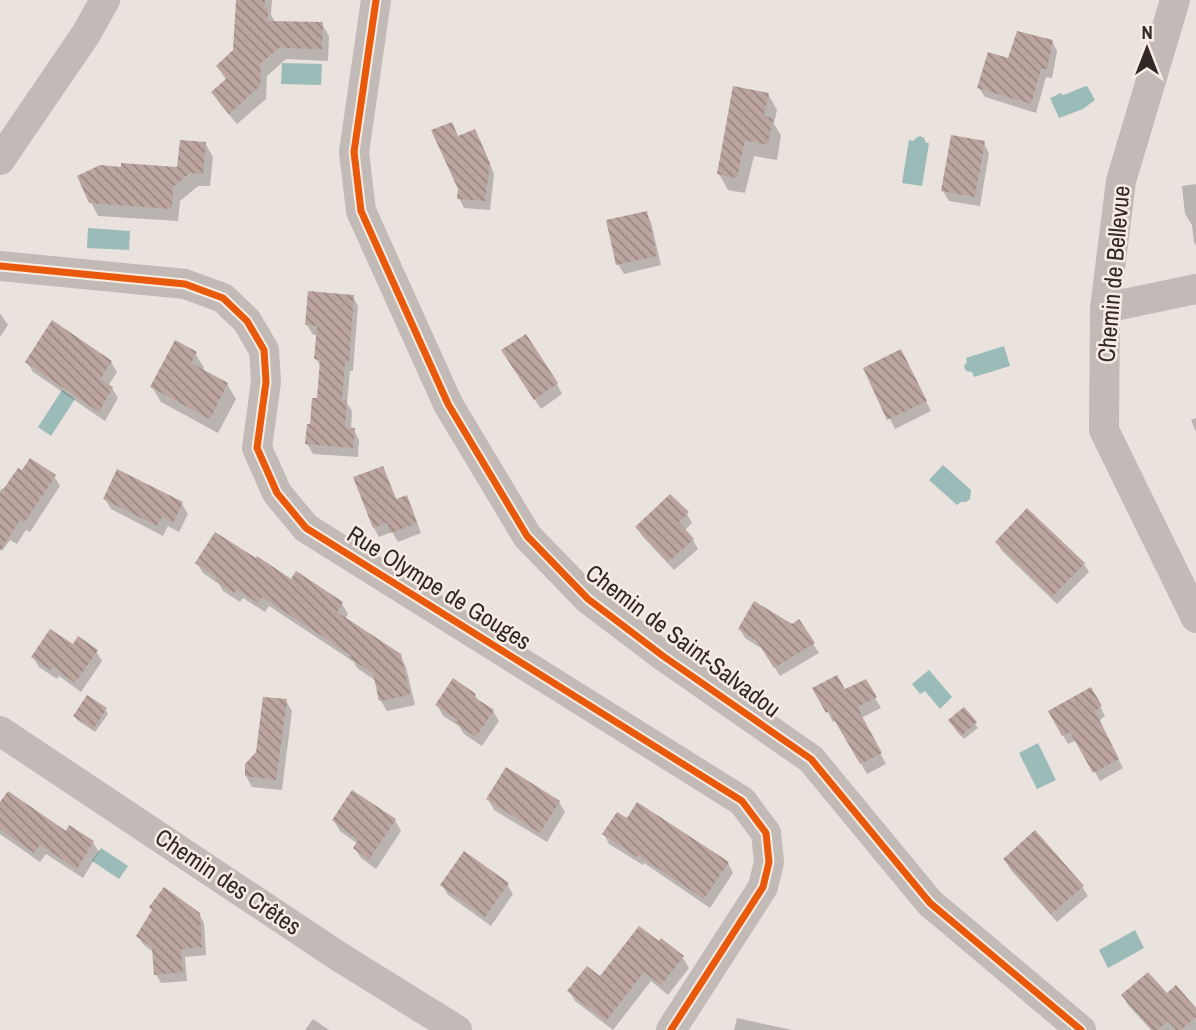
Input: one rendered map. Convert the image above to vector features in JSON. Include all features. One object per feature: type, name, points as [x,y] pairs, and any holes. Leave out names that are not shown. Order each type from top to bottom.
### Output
[{"type":"street","points":[[0,160],[86,34],[105,0]]},
{"type":"street","name":"Chemin de Saint-Salvadou","points":[[376,0],[355,152],[362,211],[449,404],[527,536],[587,599],[663,656],[811,759],[930,903],[1082,1030]]},
{"type":"street","name":"Chemin de Bellevue","points":[[1175,0],[1121,181],[1105,308],[1104,430],[1196,618]]},
{"type":"street","name":"Rue Olympe de Gouges","points":[[0,266],[185,284],[223,298],[247,321],[264,350],[266,382],[257,448],[276,493],[306,528],[742,801],[766,833],[769,862],[763,887],[672,1029]]},
{"type":"street","points":[[1105,308],[1196,289]]},
{"type":"street","name":"Chemin des Crêtes","points":[[0,731],[338,956],[457,1030]]},
{"type":"water","points":[[282,63],[322,64],[321,85],[281,84]]},
{"type":"water","points":[[1087,86],[1095,100],[1083,109],[1059,118],[1050,98]]},
{"type":"water","points":[[920,136],[929,143],[922,186],[902,183],[909,140],[913,141]]},
{"type":"water","points":[[88,228],[130,231],[129,250],[87,248]]},
{"type":"water","points":[[1004,346],[1010,366],[974,377],[972,372],[966,371],[966,358]]},
{"type":"water","points":[[62,390],[75,399],[51,436],[38,427]]},
{"type":"water","points":[[943,465],[971,490],[970,499],[966,502],[957,505],[929,480]]},
{"type":"water","points":[[929,670],[952,697],[940,709],[925,691],[920,694],[912,684]]},
{"type":"water","points":[[1038,743],[1056,780],[1037,789],[1019,753]]},
{"type":"water","points":[[101,848],[128,866],[119,879],[92,861]]},
{"type":"water","points":[[1135,930],[1144,948],[1108,968],[1099,950]]},
{"type":"building","points":[[236,0],[265,0],[264,8],[269,8],[267,21],[323,22],[322,49],[279,48],[261,63],[260,86],[229,114],[211,92],[227,78],[216,66],[233,50]]},
{"type":"building","points":[[1017,31],[1053,40],[1047,69],[1041,69],[1031,104],[977,88],[988,52],[1008,58]]},
{"type":"building","points":[[733,86],[769,93],[764,116],[773,118],[768,145],[745,140],[737,178],[717,174]]},
{"type":"building","points":[[452,122],[458,136],[475,129],[490,163],[485,201],[457,199],[458,189],[431,130]]},
{"type":"building","points":[[951,135],[985,141],[975,197],[941,191]]},
{"type":"building","points":[[180,140],[206,142],[203,174],[190,173],[173,187],[172,209],[89,203],[77,176],[100,165],[121,167],[121,163],[177,167]]},
{"type":"building","points":[[647,211],[657,256],[616,265],[606,220]]},
{"type":"building","points":[[308,291],[354,295],[349,362],[345,362],[342,400],[347,400],[345,427],[355,428],[353,448],[305,444],[312,398],[317,398],[320,360],[314,359],[317,326],[305,325]]},
{"type":"building","points":[[52,320],[112,361],[100,379],[113,387],[99,412],[25,362]]},
{"type":"building","points":[[526,334],[558,383],[534,400],[501,350]]},
{"type":"building","points":[[175,340],[197,352],[191,363],[228,383],[210,419],[150,387]]},
{"type":"building","points":[[901,349],[927,401],[887,420],[863,368]]},
{"type":"building","points":[[30,458],[56,475],[24,523],[20,520],[0,551],[0,494],[18,468],[22,470]]},
{"type":"building","points":[[383,466],[396,499],[407,495],[417,523],[391,533],[387,523],[373,528],[353,477]]},
{"type":"building","points":[[117,469],[183,502],[173,523],[162,517],[157,526],[103,499]]},
{"type":"building","points":[[670,494],[689,512],[679,522],[694,539],[668,562],[635,527]]},
{"type":"building","points":[[1027,508],[1085,563],[1052,597],[995,542]]},
{"type":"building","points":[[215,532],[291,579],[296,571],[343,602],[337,612],[401,654],[410,695],[379,701],[373,673],[349,658],[351,655],[262,597],[258,603],[237,589],[234,593],[215,581],[217,578],[195,563]]},
{"type":"building","points":[[754,601],[792,624],[799,619],[815,643],[774,668],[757,641],[738,629]]},
{"type":"building","points":[[50,629],[73,644],[78,636],[98,650],[75,683],[53,667],[51,670],[31,657]]},
{"type":"building","points":[[837,675],[845,689],[866,679],[877,697],[857,707],[882,753],[860,764],[812,688]]},
{"type":"building","points":[[453,678],[494,710],[476,737],[455,723],[458,720],[435,705]]},
{"type":"building","points":[[1091,687],[1102,706],[1095,711],[1119,759],[1093,773],[1070,732],[1062,736],[1048,711]]},
{"type":"building","points":[[87,695],[107,708],[93,729],[73,716]]},
{"type":"building","points":[[263,697],[287,699],[276,780],[245,776],[245,764],[256,752]]},
{"type":"building","points":[[964,707],[977,722],[961,736],[948,720]]},
{"type":"building","points":[[506,767],[560,801],[540,833],[486,799]]},
{"type":"building","points":[[352,790],[396,819],[369,860],[353,848],[358,840],[332,820]]},
{"type":"building","points":[[8,791],[66,831],[69,825],[94,841],[77,869],[40,845],[34,853],[0,829],[0,802]]},
{"type":"building","points":[[637,802],[729,862],[704,899],[602,834],[617,812],[627,818]]},
{"type":"building","points":[[1035,830],[1084,886],[1051,914],[1003,859]]},
{"type":"building","points":[[464,851],[509,883],[485,917],[440,885]]},
{"type":"building","points":[[164,887],[200,913],[202,947],[181,949],[183,972],[154,975],[152,948],[136,936],[152,910],[149,907]]},
{"type":"building","points":[[639,926],[659,941],[661,938],[684,956],[661,985],[644,972],[606,1021],[567,991],[587,966],[600,976]]},
{"type":"building","points":[[1148,972],[1167,993],[1176,985],[1196,1008],[1196,1017],[1181,1030],[1176,1030],[1168,1021],[1157,1030],[1152,1030],[1121,995]]},
{"type":"cycle path","points":[[376,0],[354,152],[361,211],[448,404],[527,536],[588,599],[663,656],[811,759],[930,903],[1081,1030]]},
{"type":"cycle path","points":[[0,266],[185,284],[223,298],[247,321],[264,350],[266,382],[257,448],[277,493],[306,528],[742,801],[766,833],[769,862],[763,887],[671,1030]]}]
